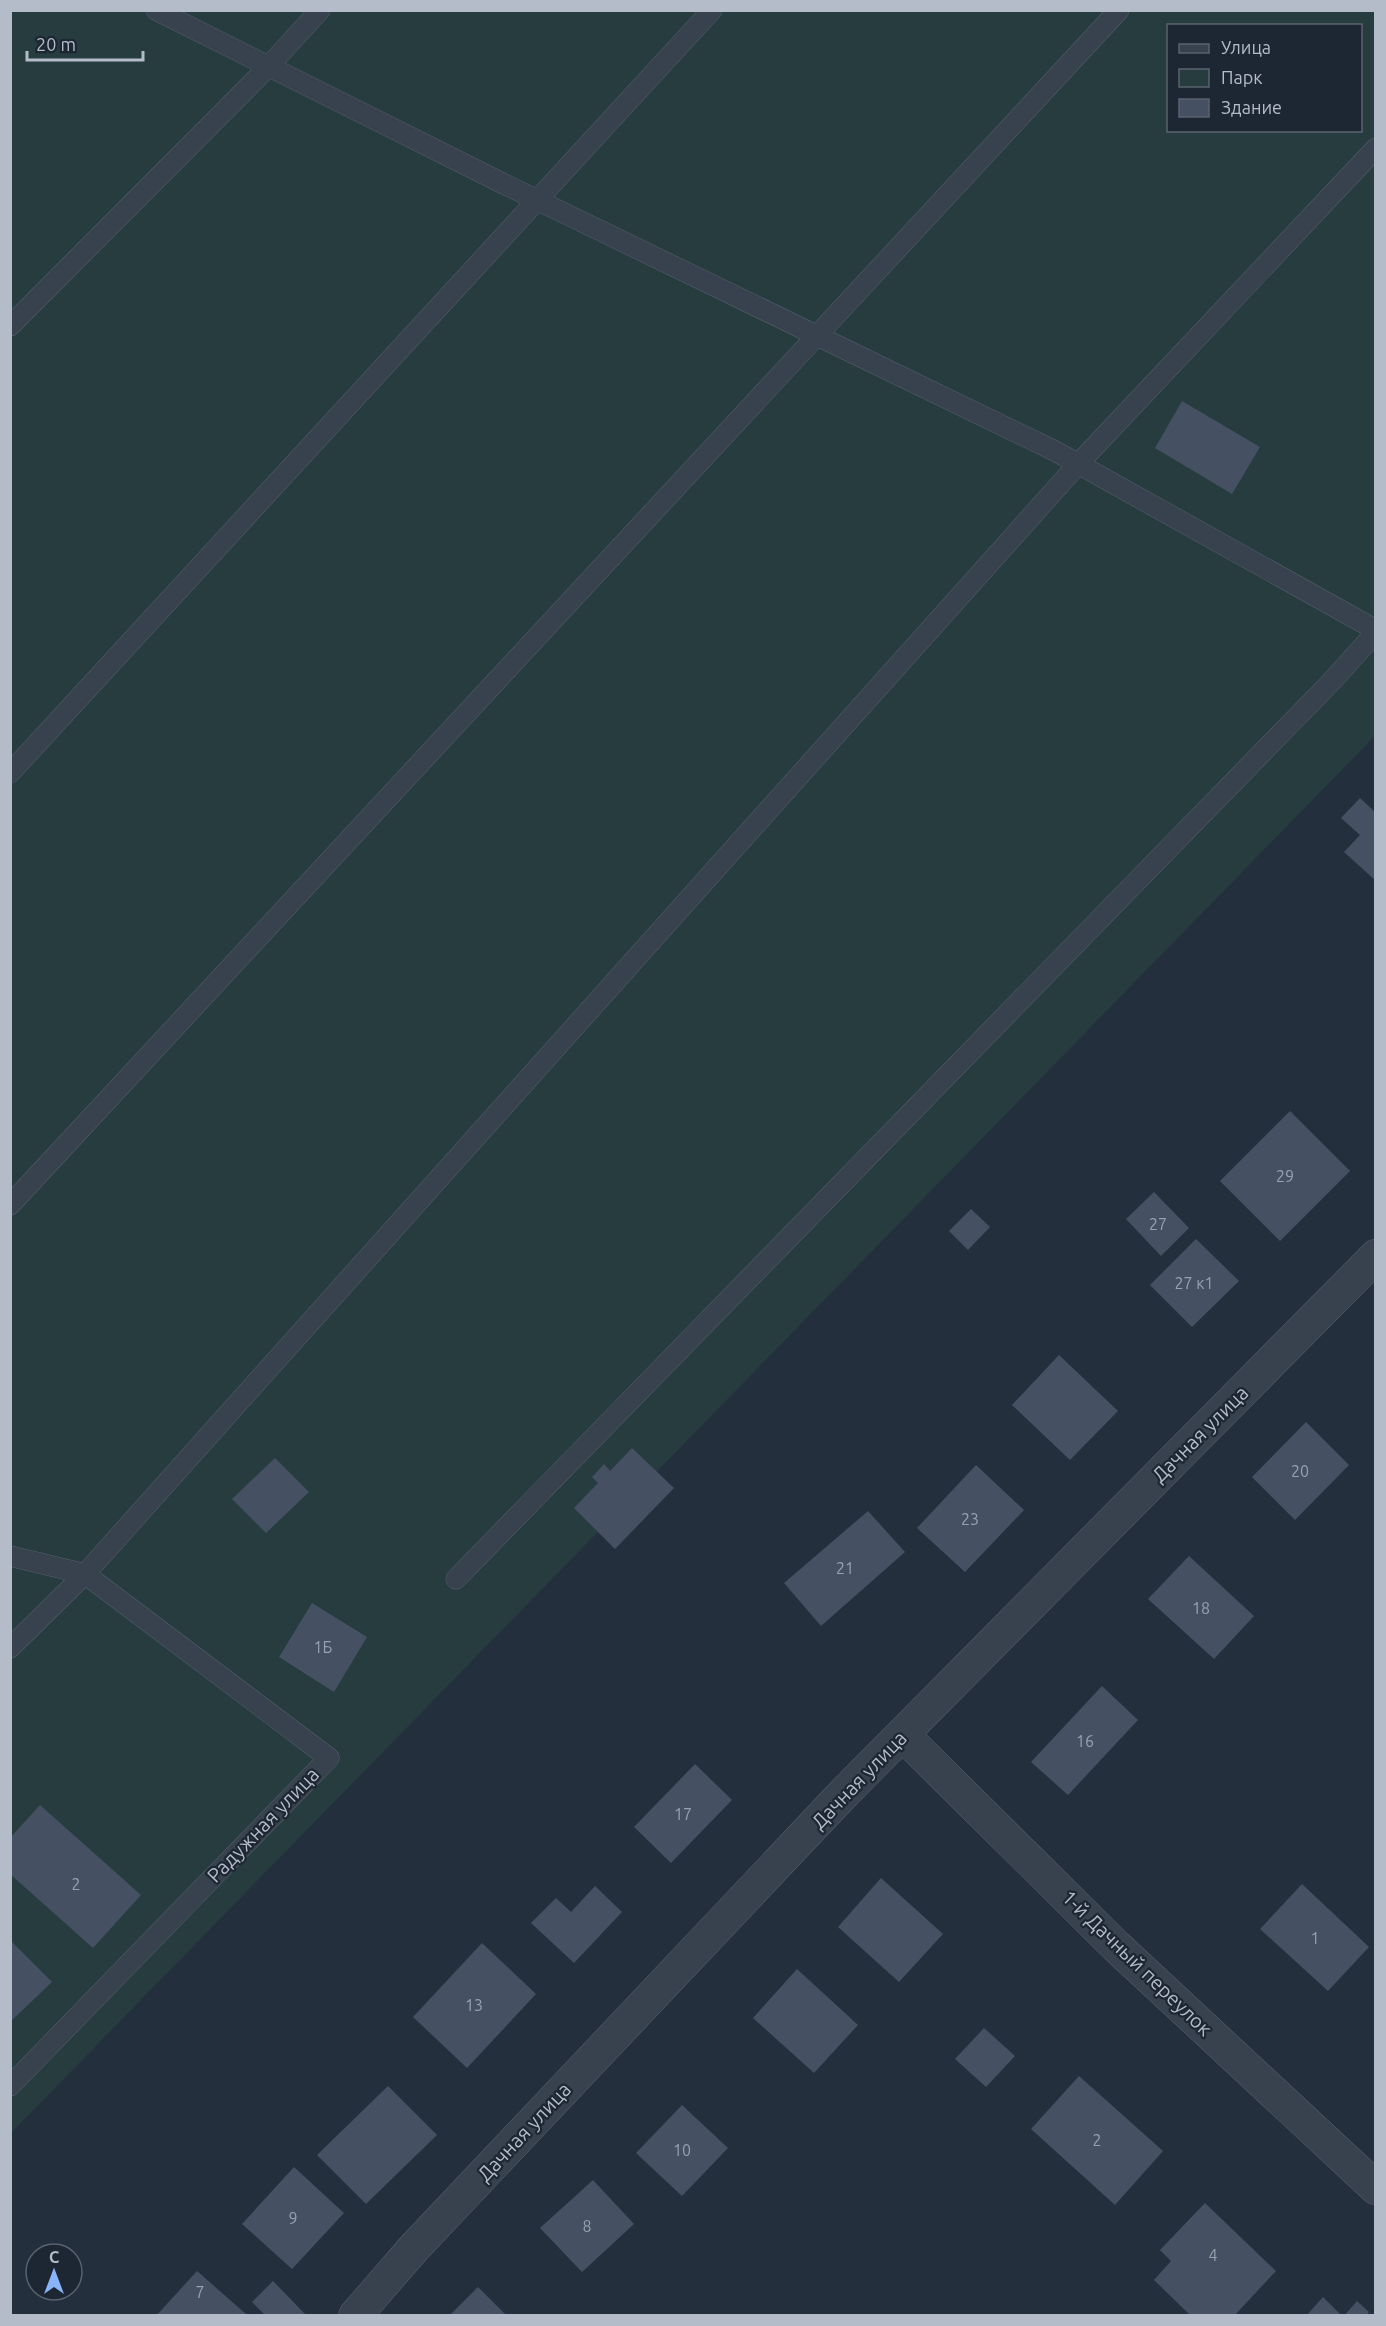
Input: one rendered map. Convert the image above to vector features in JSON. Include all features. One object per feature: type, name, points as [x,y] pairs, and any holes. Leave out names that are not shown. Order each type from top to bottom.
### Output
[{"type":"street","name":"Дачная улица","points":[[355,2316],[430,2231],[844,1793],[1376,1256]]},
{"type":"street","name":"1-й Дачный переулок","points":[[903,1735],[1116,1946],[1376,2188]]},
{"type":"lane","points":[[156,10],[538,200],[1078,463],[1376,631],[1332,681],[456,1579]]},
{"type":"lane","points":[[10,326],[268,67],[320,10]]},
{"type":"lane","points":[[10,773],[712,10]]},
{"type":"lane","points":[[10,1205],[1119,10]]},
{"type":"lane","points":[[10,1647],[85,1574],[1078,463],[1376,148]]},
{"type":"lane","points":[[10,1556],[85,1574]]},
{"type":"lane","name":"Радужная улица","points":[[10,2086],[329,1758],[85,1574]]},
{"type":"green space","points":[[11,11],[1375,11],[1375,736],[11,2133]]},
{"type":"building","points":[[1182,401],[1260,447],[1232,494],[1155,448]]},
{"type":"building","points":[[1360,798],[1376,813],[1376,881],[1344,852],[1360,835],[1341,818]]},
{"type":"building","points":[[1290,1111],[1350,1171],[1280,1241],[1220,1181]]},
{"type":"building","points":[[1154,1192],[1189,1228],[1161,1256],[1126,1219]]},
{"type":"building","points":[[971,1209],[990,1227],[968,1250],[949,1231]]},
{"type":"building","points":[[1196,1239],[1239,1281],[1192,1327],[1150,1285]]},
{"type":"building","points":[[1059,1355],[1118,1411],[1070,1460],[1012,1405]]},
{"type":"building","points":[[1306,1422],[1349,1465],[1295,1520],[1252,1477]]},
{"type":"building","points":[[632,1448],[674,1488],[615,1549],[574,1508],[598,1483],[592,1477],[604,1464],[610,1471]]},
{"type":"building","points":[[275,1458],[309,1492],[266,1533],[232,1499]]},
{"type":"building","points":[[976,1465],[1024,1510],[965,1572],[917,1528]]},
{"type":"building","points":[[868,1511],[905,1552],[821,1626],[784,1583]]},
{"type":"building","points":[[1189,1556],[1254,1616],[1214,1659],[1148,1599]]},
{"type":"building","points":[[312,1603],[367,1637],[334,1692],[279,1657]]},
{"type":"building","points":[[1102,1686],[1138,1720],[1068,1795],[1031,1762]]},
{"type":"building","points":[[695,1764],[732,1800],[671,1863],[634,1827]]},
{"type":"building","points":[[40,1805],[141,1895],[93,1948],[10,1874],[10,1838]]},
{"type":"building","points":[[881,1878],[943,1934],[899,1982],[838,1927]]},
{"type":"building","points":[[1302,1884],[1369,1947],[1328,1991],[1260,1929]]},
{"type":"building","points":[[595,1886],[622,1912],[574,1963],[531,1923],[556,1898],[571,1912]]},
{"type":"building","points":[[10,1940],[52,1982],[10,2022]]},
{"type":"building","points":[[482,1943],[536,1994],[467,2068],[413,2017]]},
{"type":"building","points":[[797,1969],[858,2025],[814,2073],[753,2018]]},
{"type":"building","points":[[984,2028],[1015,2056],[986,2087],[955,2059]]},
{"type":"building","points":[[1079,2076],[1163,2151],[1115,2205],[1031,2129]]},
{"type":"building","points":[[388,2086],[437,2135],[366,2204],[317,2155]]},
{"type":"building","points":[[682,2105],[728,2148],[682,2196],[636,2153]]},
{"type":"building","points":[[294,2167],[344,2213],[292,2269],[242,2224]]},
{"type":"building","points":[[593,2180],[634,2224],[582,2272],[540,2228]]},
{"type":"building","points":[[1205,2203],[1276,2271],[1234,2316],[1191,2316],[1154,2280],[1171,2261],[1160,2250]]},
{"type":"building","points":[[197,2271],[246,2314],[245,2316],[156,2316]]},
{"type":"building","points":[[273,2281],[305,2314],[304,2316],[266,2316],[252,2302]]},
{"type":"building","points":[[478,2287],[507,2316],[449,2316]]},
{"type":"building","points":[[1323,2297],[1342,2316],[1306,2316]]},
{"type":"building","points":[[1357,2301],[1369,2312],[1366,2316],[1344,2316]]}]
